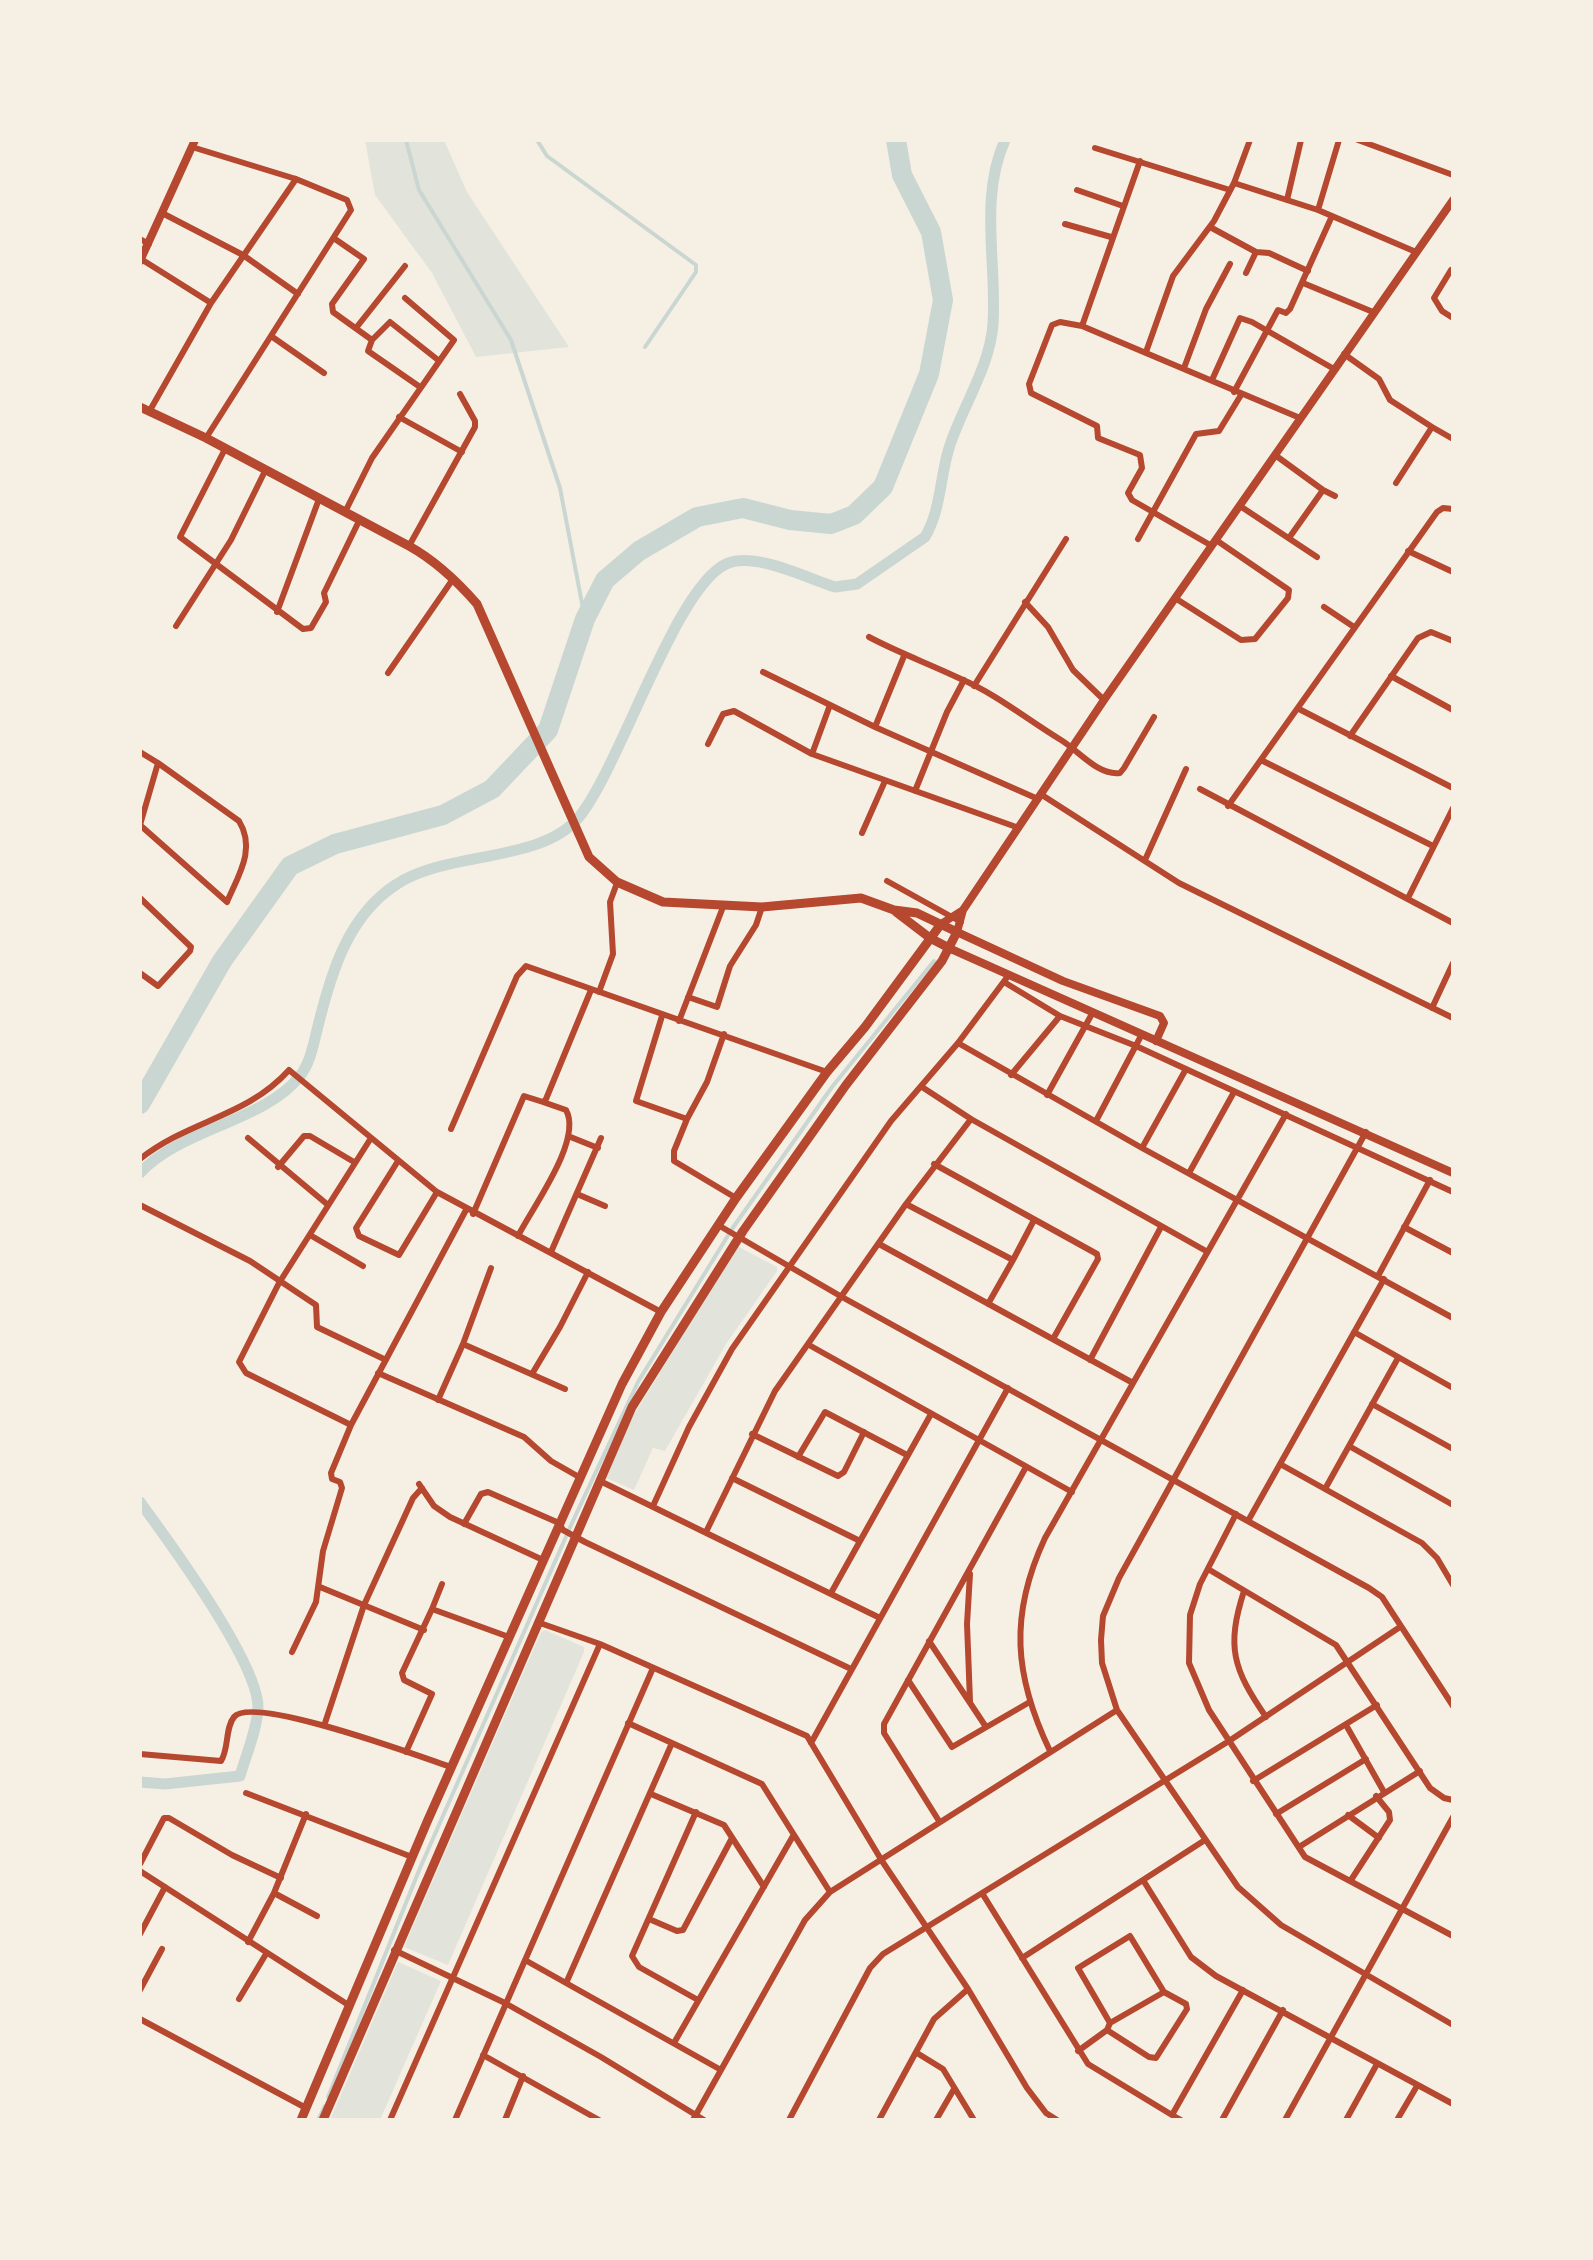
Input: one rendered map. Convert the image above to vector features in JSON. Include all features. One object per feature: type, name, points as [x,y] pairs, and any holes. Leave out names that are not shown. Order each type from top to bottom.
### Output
[{"type":"main road","points":[[145,410],[206,438],[408,546],[454,578],[477,604],[580,836],[596,865],[617,882],[662,902],[724,907],[870,900],[894,910],[930,938],[951,948]]},
{"type":"main road","points":[[322,2120],[394,1950],[437,1827],[600,1480],[602,1455],[622,1384],[661,1312],[729,1232],[951,948],[959,927],[941,924],[918,912],[894,910]]},
{"type":"main road","points":[[302,2120],[412,1857],[437,1827],[451,1767],[510,1637],[534,1614],[543,1560],[579,1477],[602,1455],[632,1407],[729,1232],[736,1198],[941,924]]},
{"type":"street","points":[[1146,352],[1173,276],[1210,227],[1250,140]]},
{"type":"street","points":[[1287,200],[1301,140]]},
{"type":"street","points":[[1318,210],[1339,140]]},
{"type":"street","points":[[1360,140],[1453,174]]},
{"type":"street","points":[[206,438],[335,239],[351,210],[347,200],[296,178],[194,144],[164,214],[144,241],[141,260],[211,302]]},
{"type":"street","points":[[1095,148],[1318,210],[1416,252]]},
{"type":"street","points":[[1082,326],[1140,161]]},
{"type":"street","points":[[145,410],[211,302],[296,178]]},
{"type":"street","points":[[1077,190],[1123,206]]},
{"type":"street","points":[[959,927],[963,910],[1104,700],[1452,203]]},
{"type":"street","points":[[164,214],[242,255],[298,294]]},
{"type":"street","points":[[1138,539],[1196,434],[1219,431],[1278,310],[1288,312],[1332,216]]},
{"type":"street","points":[[1065,224],[1111,237]]},
{"type":"street","points":[[1210,227],[1256,252],[1308,271]]},
{"type":"street","points":[[335,239],[364,259],[331,306],[332,312],[372,340]]},
{"type":"street","points":[[1246,272],[1256,252]]},
{"type":"street","points":[[1184,368],[1206,309],[1230,264]]},
{"type":"street","points":[[356,328],[405,266]]},
{"type":"street","points":[[1451,270],[1434,298],[1442,311],[1453,318]]},
{"type":"street","points":[[1303,283],[1373,312]]},
{"type":"street","points":[[344,514],[372,458],[454,342],[453,337],[405,298]]},
{"type":"street","points":[[1212,380],[1238,320],[1252,322],[1334,369]]},
{"type":"street","points":[[420,386],[368,351],[372,340],[390,322],[438,360]]},
{"type":"street","points":[[1175,598],[1249,642],[1288,598],[1289,590],[1129,496],[1142,468],[1140,456],[1098,438],[1097,426],[1029,391],[1052,325],[1060,322],[1082,326],[1300,418]]},
{"type":"street","points":[[272,336],[324,373]]},
{"type":"street","points":[[1344,354],[1379,379],[1390,400],[1453,439]]},
{"type":"street","points":[[408,546],[476,424],[460,394]]},
{"type":"street","points":[[399,417],[462,452]]},
{"type":"street","points":[[1396,483],[1432,427]]},
{"type":"street","points":[[225,450],[180,534],[182,540],[303,629],[311,628],[326,602],[324,592],[359,521]]},
{"type":"street","points":[[1275,455],[1335,496]]},
{"type":"street","points":[[176,626],[265,471]]},
{"type":"street","points":[[1289,538],[1324,490]]},
{"type":"street","points":[[276,612],[319,499]]},
{"type":"street","points":[[1240,506],[1317,557]]},
{"type":"street","points":[[1228,806],[1437,512],[1453,509]]},
{"type":"street","points":[[974,686],[1066,539]]},
{"type":"street","points":[[1408,552],[1453,572]]},
{"type":"street","points":[[388,673],[454,578]]},
{"type":"street","points":[[1025,602],[1048,628],[1073,670],[1104,700]]},
{"type":"street","points":[[1324,607],[1354,626]]},
{"type":"street","points":[[1350,736],[1424,634],[1431,632],[1453,641]]},
{"type":"street","points":[[869,637],[964,680],[1073,748],[1102,771],[1116,775],[1154,717]]},
{"type":"street","points":[[875,727],[904,656]]},
{"type":"street","points":[[764,672],[875,727],[1040,797],[1179,884],[1453,1018]]},
{"type":"street","points":[[1392,676],[1453,710]]},
{"type":"street","points":[[915,791],[964,680]]},
{"type":"street","points":[[812,754],[830,705]]},
{"type":"street","points":[[1299,709],[1453,788]]},
{"type":"street","points":[[708,744],[723,714],[734,711],[812,754],[1019,828]]},
{"type":"street","points":[[140,752],[158,763],[239,820],[245,830],[248,850],[227,902],[140,826],[158,763]]},
{"type":"street","points":[[1261,760],[1433,846]]},
{"type":"street","points":[[1144,860],[1186,769]]},
{"type":"street","points":[[862,833],[885,782]]},
{"type":"street","points":[[1200,790],[1453,923]]},
{"type":"street","points":[[1408,898],[1453,808]]},
{"type":"street","points":[[887,881],[951,917],[959,927],[1063,982],[1160,1016],[1164,1022],[1156,1041]]},
{"type":"street","points":[[543,1102],[613,954],[610,902],[617,882]]},
{"type":"street","points":[[140,898],[191,946],[158,986],[140,973]]},
{"type":"street","points":[[679,1021],[724,907]]},
{"type":"street","points":[[688,998],[716,1007],[730,966],[747,941],[762,907]]},
{"type":"street","points":[[941,924],[963,910]]},
{"type":"street","points":[[951,948],[1060,1016],[1087,1024],[1453,1192]]},
{"type":"street","points":[[1432,1008],[1453,963]]},
{"type":"street","points":[[452,1129],[522,967],[827,1072]]},
{"type":"street","points":[[1006,979],[1093,1012],[1453,1173]]},
{"type":"street","points":[[653,1506],[712,1384],[789,1267],[892,1121],[1006,979]]},
{"type":"street","points":[[1056,996],[1063,982]]},
{"type":"street","points":[[1047,1095],[1093,1012]]},
{"type":"street","points":[[662,1016],[636,1100],[687,1119]]},
{"type":"street","points":[[1011,1075],[1060,1016]]},
{"type":"street","points":[[724,1034],[673,1153],[674,1161],[736,1198]]},
{"type":"street","points":[[1096,1121],[1142,1034]]},
{"type":"street","points":[[958,1043],[1453,1318]]},
{"type":"street","points":[[1166,1060],[1172,1047]]},
{"type":"street","points":[[1142,1148],[1186,1069]]},
{"type":"street","points":[[140,1159],[189,1127],[254,1101],[289,1070],[437,1192],[661,1312]]},
{"type":"street","points":[[922,1086],[971,1118],[1206,1251]]},
{"type":"street","points":[[1189,1173],[1234,1092]]},
{"type":"street","points":[[292,1652],[312,1614],[320,1587],[323,1551],[342,1486],[332,1479],[331,1473],[351,1424],[470,1212],[524,1096],[568,1114],[568,1136],[545,1190],[518,1236]]},
{"type":"street","points":[[1050,1751],[1028,1702],[1021,1647],[1024,1600],[1037,1556],[1290,1099]]},
{"type":"street","points":[[706,1532],[769,1402],[934,1164],[971,1118]]},
{"type":"street","points":[[1366,1132],[1119,1578],[1103,1616],[1102,1664],[1117,1710],[1205,1840],[1254,1904],[1280,1925],[1453,2025]]},
{"type":"street","points":[[278,1166],[304,1136],[354,1162]]},
{"type":"street","points":[[568,1136],[598,1148]]},
{"type":"street","points":[[248,1138],[328,1206]]},
{"type":"street","points":[[351,1424],[301,1402],[241,1367],[241,1355],[280,1283],[371,1138]]},
{"type":"street","points":[[551,1252],[602,1138]]},
{"type":"street","points":[[398,1162],[356,1228],[358,1236],[399,1255],[437,1192]]},
{"type":"street","points":[[934,1164],[1097,1255],[1053,1339]]},
{"type":"street","points":[[1248,1520],[1354,1332],[1430,1180]]},
{"type":"street","points":[[577,1194],[605,1206]]},
{"type":"street","points":[[906,1204],[1012,1260]]},
{"type":"street","points":[[140,1205],[250,1261],[316,1305],[317,1326],[386,1360]]},
{"type":"street","points":[[988,1304],[1034,1220]]},
{"type":"street","points":[[1090,1360],[1161,1227]]},
{"type":"street","points":[[1404,1227],[1453,1253]]},
{"type":"street","points":[[729,1232],[1369,1588],[1382,1598],[1453,1706]]},
{"type":"street","points":[[310,1235],[363,1266]]},
{"type":"street","points":[[879,1244],[1133,1384]]},
{"type":"street","points":[[438,1400],[464,1344],[491,1268]]},
{"type":"street","points":[[532,1374],[588,1272]]},
{"type":"street","points":[[1354,1332],[1453,1388]]},
{"type":"street","points":[[464,1344],[565,1389]]},
{"type":"street","points":[[808,1345],[1072,1492]]},
{"type":"street","points":[[1324,1489],[1398,1358]]},
{"type":"street","points":[[378,1373],[524,1436],[551,1460],[579,1477]]},
{"type":"street","points":[[812,1742],[1008,1388]]},
{"type":"street","points":[[1372,1404],[1453,1450]]},
{"type":"street","points":[[798,1457],[822,1412],[907,1455]]},
{"type":"street","points":[[831,1593],[931,1414]]},
{"type":"street","points":[[752,1434],[840,1475],[864,1432]]},
{"type":"street","points":[[1349,1446],[1453,1504]]},
{"type":"street","points":[[1280,1464],[1422,1544],[1437,1558],[1453,1585]]},
{"type":"street","points":[[939,1821],[883,1730],[1026,1467]]},
{"type":"street","points":[[732,1478],[860,1541]]},
{"type":"street","points":[[600,1480],[880,1618]]},
{"type":"street","points":[[324,1726],[364,1606],[420,1486],[434,1506],[543,1560]]},
{"type":"street","points":[[464,1524],[482,1494],[488,1492],[851,1669]]},
{"type":"street","points":[[1236,1514],[1190,1615],[1190,1663],[1203,1698],[1305,1858],[1452,1933]]},
{"type":"street","points":[[970,1701],[967,1624],[971,1568]]},
{"type":"street","points":[[1208,1569],[1324,1635],[1350,1661],[1436,1794],[1453,1800]]},
{"type":"street","points":[[406,1752],[432,1691],[402,1677],[442,1584]]},
{"type":"street","points":[[320,1587],[424,1630]]},
{"type":"street","points":[[1244,1590],[1235,1619],[1234,1657],[1242,1683],[1266,1717]]},
{"type":"street","points":[[432,1609],[510,1637]]},
{"type":"street","points":[[534,1614],[802,1732],[812,1742],[925,1928],[968,1989],[1044,2116],[1057,2120]]},
{"type":"street","points":[[789,2120],[875,1962],[1266,1717],[1400,1627]]},
{"type":"street","points":[[930,1641],[986,1727]]},
{"type":"street","points":[[390,2120],[600,1644]]},
{"type":"street","points":[[455,2120],[653,1668]]},
{"type":"street","points":[[908,1680],[950,1746],[1028,1702]]},
{"type":"street","points":[[1443,1692],[1453,1686]]},
{"type":"street","points":[[1253,1782],[1378,1705]]},
{"type":"street","points":[[394,1950],[505,2003],[601,2057],[698,2119],[805,1920],[830,1892],[1117,1710]]},
{"type":"street","points":[[140,1754],[221,1761],[233,1719],[247,1711],[264,1711],[451,1767]]},
{"type":"street","points":[[628,1724],[762,1784],[830,1892]]},
{"type":"street","points":[[1346,1724],[1384,1792]]},
{"type":"street","points":[[567,1981],[672,1743]]},
{"type":"street","points":[[1276,1814],[1366,1760]]},
{"type":"street","points":[[1299,1847],[1420,1772]]},
{"type":"street","points":[[246,1794],[412,1857]]},
{"type":"street","points":[[650,1794],[724,1825],[764,1887]]},
{"type":"street","points":[[1351,1880],[1391,1816],[1376,1796]]},
{"type":"street","points":[[696,1812],[632,1952],[633,1961],[698,2000]]},
{"type":"street","points":[[248,1942],[281,1878],[306,1814]]},
{"type":"street","points":[[1348,1815],[1379,1838]]},
{"type":"street","points":[[1285,2120],[1453,1817]]},
{"type":"street","points":[[140,1864],[164,1818],[169,1818],[281,1878]]},
{"type":"street","points":[[674,2042],[793,1836]]},
{"type":"street","points":[[648,1918],[677,1932],[683,1930],[732,1838]]},
{"type":"street","points":[[1022,1958],[1205,1840]]},
{"type":"street","points":[[140,1871],[352,2006]]},
{"type":"street","points":[[1143,1880],[1191,1957],[1216,1976],[1453,2104]]},
{"type":"street","points":[[140,1934],[165,1887]]},
{"type":"street","points":[[274,1893],[317,1916]]},
{"type":"street","points":[[982,1893],[1094,2070],[1181,2120]]},
{"type":"street","points":[[1122,1938],[1132,1938],[1164,1992],[1188,2009],[1156,2058],[1149,2057],[1109,2026],[1078,1968],[1122,1938]]},
{"type":"street","points":[[140,1990],[162,1949]]},
{"type":"street","points":[[239,1999],[266,1954]]},
{"type":"street","points":[[524,1960],[721,2070]]},
{"type":"street","points":[[879,2120],[934,2019],[968,1989]]},
{"type":"street","points":[[1172,2115],[1243,1990]]},
{"type":"street","points":[[1078,2050],[1164,1992]]},
{"type":"street","points":[[1222,2120],[1283,2010]]},
{"type":"street","points":[[140,2018],[307,2108]]},
{"type":"street","points":[[917,2053],[939,2065],[974,2120]]},
{"type":"street","points":[[484,2055],[599,2120]]},
{"type":"street","points":[[1346,2120],[1377,2064]]},
{"type":"street","points":[[505,2120],[523,2076]]},
{"type":"street","points":[[1397,2120],[1416,2086]]},
{"type":"street","points":[[936,2120],[954,2088]]},
{"type":"shaded area","points":[[365,140],[444,140],[467,192],[569,347],[476,357],[432,273],[375,195]]},
{"type":"shaded area","points":[[737,1246],[777,1267],[777,1271],[726,1344],[665,1451],[653,1448],[634,1490],[606,1478],[629,1423]]},
{"type":"shaded area","points":[[545,1630],[584,1647],[584,1652],[448,1965],[404,1947]]},
{"type":"shaded area","points":[[398,1962],[441,1981],[380,2120],[330,2120]]},
{"type":"waterway","points":[[406,140],[419,190],[511,340],[560,488],[585,619]]},
{"type":"waterway","points":[[537,140],[547,156],[696,265],[696,272],[645,347]]},
{"type":"waterway","points":[[140,1104],[222,961],[290,866],[335,844],[443,815],[492,789],[548,730],[585,619],[605,580],[639,551],[697,517],[743,508],[790,520],[831,524],[854,515],[883,487],[929,374],[943,300],[931,232],[902,175],[896,140]]},
{"type":"waterway","points":[[140,1173],[177,1146],[266,1104],[300,1076],[344,947],[380,897],[417,874],[542,842],[563,832],[579,817],[613,759],[687,606],[707,580],[726,564],[765,563],[835,587],[857,584],[925,537],[954,433],[991,340],[991,208],[997,162],[1005,140]]},
{"type":"waterway","points":[[328,2097],[420,1868],[638,1382],[732,1229],[832,1087],[934,961]]},
{"type":"waterway","points":[[140,1502],[228,1634],[244,1663],[258,1708],[240,1776],[165,1784],[140,1782]]},
{"type":"waterway","points":[[318,2120],[325,2106]]}]
